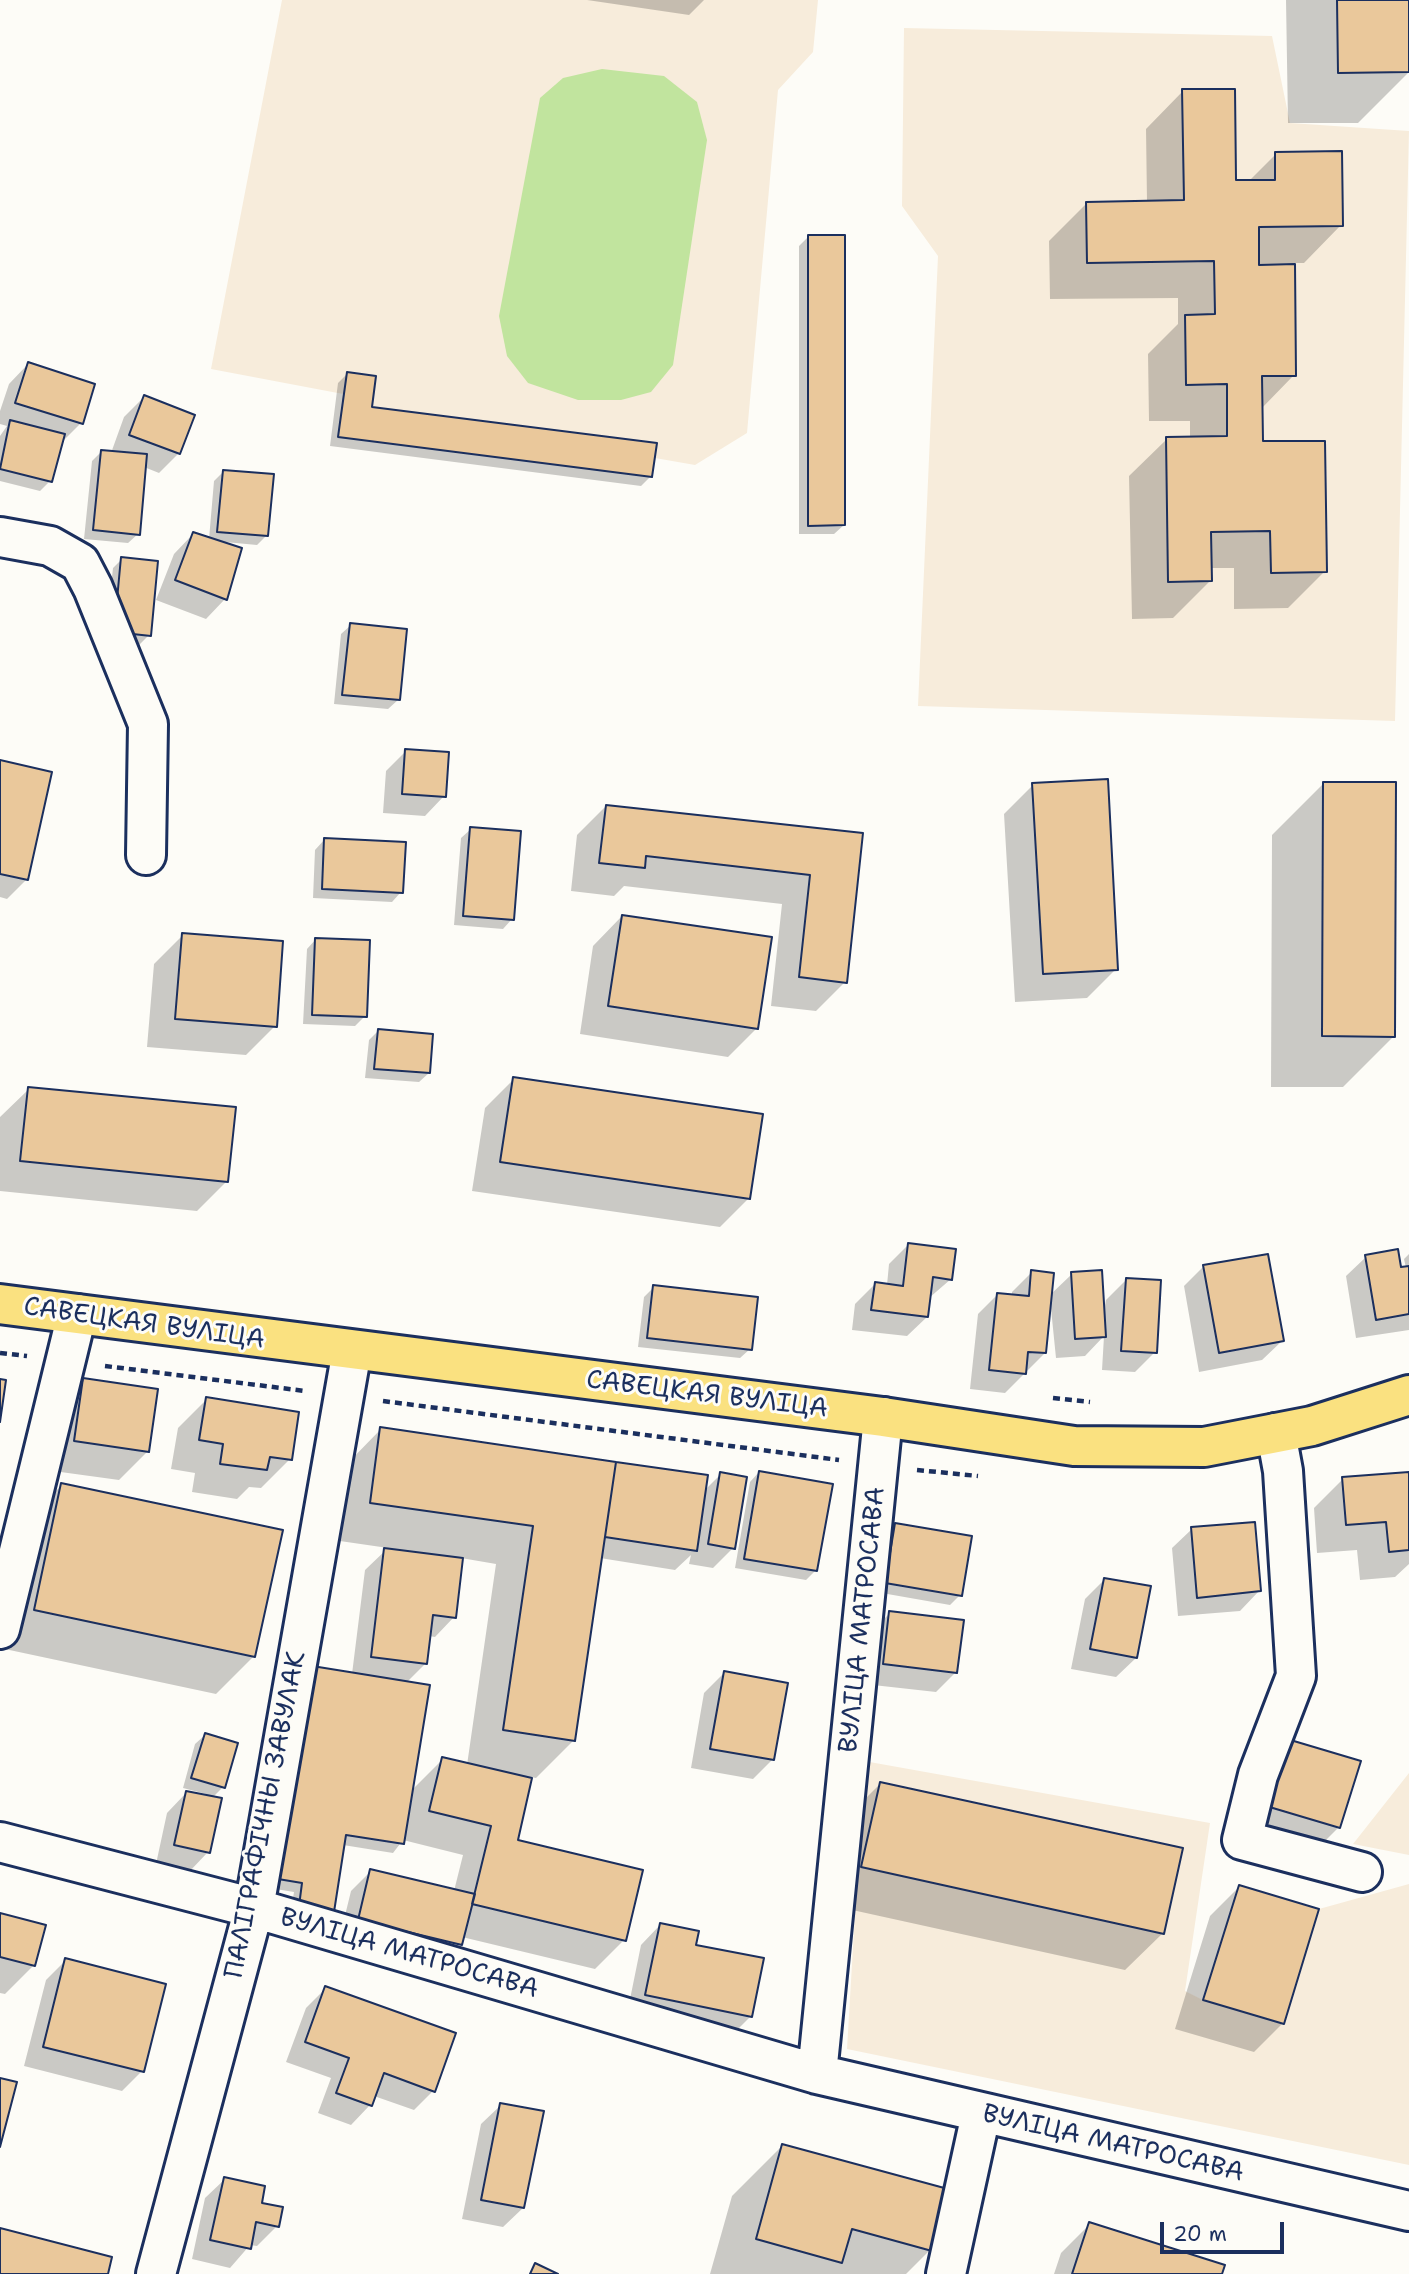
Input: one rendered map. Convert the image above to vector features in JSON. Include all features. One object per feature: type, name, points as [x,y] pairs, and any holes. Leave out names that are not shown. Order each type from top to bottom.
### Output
[{"type":"main road","name":"САВЕЦКАЯ ВУЛІЦА","points":[[0,1304],[883,1417],[1074,1446],[1204,1447],[1312,1426],[1409,1395]]},
{"type":"street","points":[[0,537],[50,546],[80,563],[93,588],[148,724],[146,855]]},
{"type":"street","points":[[0,1629],[77,1314]]},
{"type":"street","name":"ПАЛІГРАФІЧНЫ ЗАВУЛАК","points":[[165,2272],[254,1908],[352,1350]]},
{"type":"street","name":"ВУЛІЦА МАТРОСАВА","points":[[817,2074],[883,1417]]},
{"type":"street","points":[[1276,1433],[1283,1471],[1296,1676],[1258,1775],[1242,1840],[1362,1872]]},
{"type":"street","name":"ВУЛІЦА МАТРОСАВА","points":[[0,1842],[254,1908],[817,2074],[1409,2211]]},
{"type":"street","points":[[946,2274],[981,2114]]},
{"type":"shaded area","points":[[282,0],[818,0],[813,52],[778,90],[747,433],[695,465],[655,458],[652,477],[338,437],[343,394],[211,369]]},
{"type":"shaded area","points":[[904,28],[1272,36],[1290,123],[1409,131],[1395,721],[918,706],[938,256],[902,206]]},
{"type":"shaded area","points":[[864,1761],[1210,1823],[1185,1991],[1203,2000],[1284,2024],[1319,1909],[1409,1884],[1409,2165],[847,2049]]},
{"type":"shaded area","points":[[1409,1773],[1409,1855],[1353,1844]]},
{"type":"green space","points":[[602,69],[664,76],[697,102],[707,140],[673,365],[651,392],[621,400],[578,400],[528,383],[507,356],[499,316],[540,98],[563,78]]},
{"type":"building","points":[[1337,0],[1409,0],[1409,72],[1338,73]]},
{"type":"building","points":[[1182,89],[1235,89],[1236,180],[1275,180],[1275,152],[1342,151],[1343,226],[1259,227],[1259,265],[1295,264],[1296,376],[1262,376],[1263,441],[1325,441],[1327,572],[1271,573],[1270,531],[1211,532],[1212,581],[1168,582],[1166,437],[1227,436],[1227,384],[1186,385],[1185,315],[1215,314],[1214,261],[1087,263],[1086,202],[1184,200]]},
{"type":"building","points":[[808,235],[845,235],[845,525],[808,526]]},
{"type":"building","points":[[28,362],[95,384],[83,424],[15,403]]},
{"type":"building","points":[[347,372],[376,376],[372,407],[657,443],[652,477],[338,437]]},
{"type":"building","points":[[144,395],[195,415],[180,454],[129,435]]},
{"type":"building","points":[[10,420],[65,434],[52,482],[0,469]]},
{"type":"building","points":[[101,450],[147,454],[140,535],[93,530]]},
{"type":"building","points":[[223,470],[274,474],[268,536],[217,532]]},
{"type":"building","points":[[193,532],[242,548],[227,600],[175,580]]},
{"type":"building","points":[[121,557],[158,561],[151,636],[114,632]]},
{"type":"building","points":[[350,623],[407,629],[400,700],[342,695]]},
{"type":"building","points":[[405,749],[449,752],[446,797],[402,794]]},
{"type":"building","points":[[0,760],[52,772],[28,880],[0,874]]},
{"type":"building","points":[[1108,779],[1118,970],[1043,974],[1032,783]]},
{"type":"building","points":[[1323,782],[1396,782],[1395,1037],[1322,1036]]},
{"type":"building","points":[[606,805],[863,833],[847,983],[799,977],[810,875],[646,856],[645,868],[599,863]]},
{"type":"building","points":[[470,827],[521,831],[514,920],[463,916]]},
{"type":"building","points":[[324,838],[406,842],[403,893],[322,889]]},
{"type":"building","points":[[622,915],[772,937],[758,1029],[608,1006]]},
{"type":"building","points":[[182,933],[283,941],[277,1027],[175,1019]]},
{"type":"building","points":[[315,938],[370,940],[367,1017],[312,1015]]},
{"type":"building","points":[[378,1029],[433,1034],[430,1073],[374,1069]]},
{"type":"building","points":[[513,1077],[763,1114],[750,1199],[500,1162]]},
{"type":"building","points":[[28,1087],[236,1107],[228,1182],[20,1161]]},
{"type":"building","points":[[908,1243],[956,1249],[952,1280],[933,1277],[928,1317],[871,1310],[875,1282],[903,1286]]},
{"type":"building","points":[[1398,1249],[1401,1267],[1409,1266],[1409,1314],[1376,1320],[1365,1255]]},
{"type":"building","points":[[1268,1254],[1284,1341],[1219,1353],[1203,1265]]},
{"type":"building","points":[[1031,1270],[1054,1273],[1046,1353],[1028,1352],[1026,1374],[989,1370],[997,1293],[1029,1296]]},
{"type":"building","points":[[1102,1270],[1106,1337],[1075,1339],[1071,1272]]},
{"type":"building","points":[[1126,1278],[1161,1280],[1157,1353],[1121,1351]]},
{"type":"building","points":[[653,1285],[758,1297],[752,1350],[647,1338]]},
{"type":"building","points":[[83,1378],[158,1389],[149,1452],[74,1441]]},
{"type":"building","points":[[0,1379],[6,1380],[0,1422]]},
{"type":"building","points":[[206,1397],[299,1412],[292,1460],[270,1457],[267,1470],[220,1464],[223,1444],[199,1440]]},
{"type":"building","points":[[380,1427],[616,1462],[575,1741],[503,1730],[533,1526],[370,1503]]},
{"type":"building","points":[[616,1462],[708,1475],[697,1551],[605,1537]]},
{"type":"building","points":[[759,1471],[833,1484],[817,1571],[744,1559]]},
{"type":"building","points":[[720,1472],[747,1477],[735,1549],[708,1544]]},
{"type":"building","points":[[1409,1472],[1409,1550],[1389,1552],[1386,1522],[1346,1525],[1342,1477]]},
{"type":"building","points":[[61,1483],[283,1530],[255,1657],[34,1610]]},
{"type":"building","points":[[1255,1522],[1261,1591],[1197,1598],[1191,1527]]},
{"type":"building","points":[[895,1523],[972,1536],[962,1596],[885,1583]]},
{"type":"building","points":[[384,1548],[463,1558],[456,1618],[433,1615],[427,1664],[371,1657]]},
{"type":"building","points":[[1104,1578],[1151,1586],[1137,1658],[1090,1649]]},
{"type":"building","points":[[889,1611],[964,1620],[957,1673],[883,1664]]},
{"type":"building","points":[[306,1665],[430,1685],[404,1844],[346,1835],[334,1912],[299,1906],[302,1883],[272,1878]]},
{"type":"building","points":[[724,1671],[788,1683],[774,1760],[710,1749]]},
{"type":"building","points":[[205,1733],[238,1743],[225,1788],[191,1778]]},
{"type":"building","points":[[1277,1736],[1361,1761],[1340,1828],[1256,1803]]},
{"type":"building","points":[[442,1757],[532,1778],[518,1840],[643,1870],[626,1941],[472,1904],[491,1826],[429,1811]]},
{"type":"building","points":[[880,1782],[1183,1848],[1164,1934],[861,1867]]},
{"type":"building","points":[[186,1791],[222,1798],[210,1853],[174,1845]]},
{"type":"building","points":[[370,1869],[475,1894],[462,1945],[358,1920]]},
{"type":"building","points":[[1239,1885],[1319,1909],[1284,2024],[1203,2000]]},
{"type":"building","points":[[0,1913],[46,1925],[35,1966],[0,1957]]},
{"type":"building","points":[[660,1923],[699,1931],[696,1945],[764,1958],[752,2017],[645,1995]]},
{"type":"building","points":[[65,1958],[166,1984],[144,2072],[43,2047]]},
{"type":"building","points":[[325,1986],[456,2033],[435,2092],[384,2073],[372,2106],[336,2093],[349,2058],[305,2042]]},
{"type":"building","points":[[0,2078],[17,2082],[0,2147]]},
{"type":"building","points":[[500,2103],[544,2111],[524,2208],[481,2200]]},
{"type":"building","points":[[782,2144],[948,2189],[932,2251],[852,2229],[842,2263],[756,2239]]},
{"type":"building","points":[[224,2177],[265,2186],[262,2203],[283,2207],[279,2227],[256,2222],[251,2249],[210,2240]]},
{"type":"building","points":[[1089,2222],[1225,2265],[1222,2274],[1072,2274]]},
{"type":"building","points":[[0,2228],[112,2257],[108,2274],[0,2274]]},
{"type":"building","points":[[535,2263],[558,2274],[530,2274]]}]
